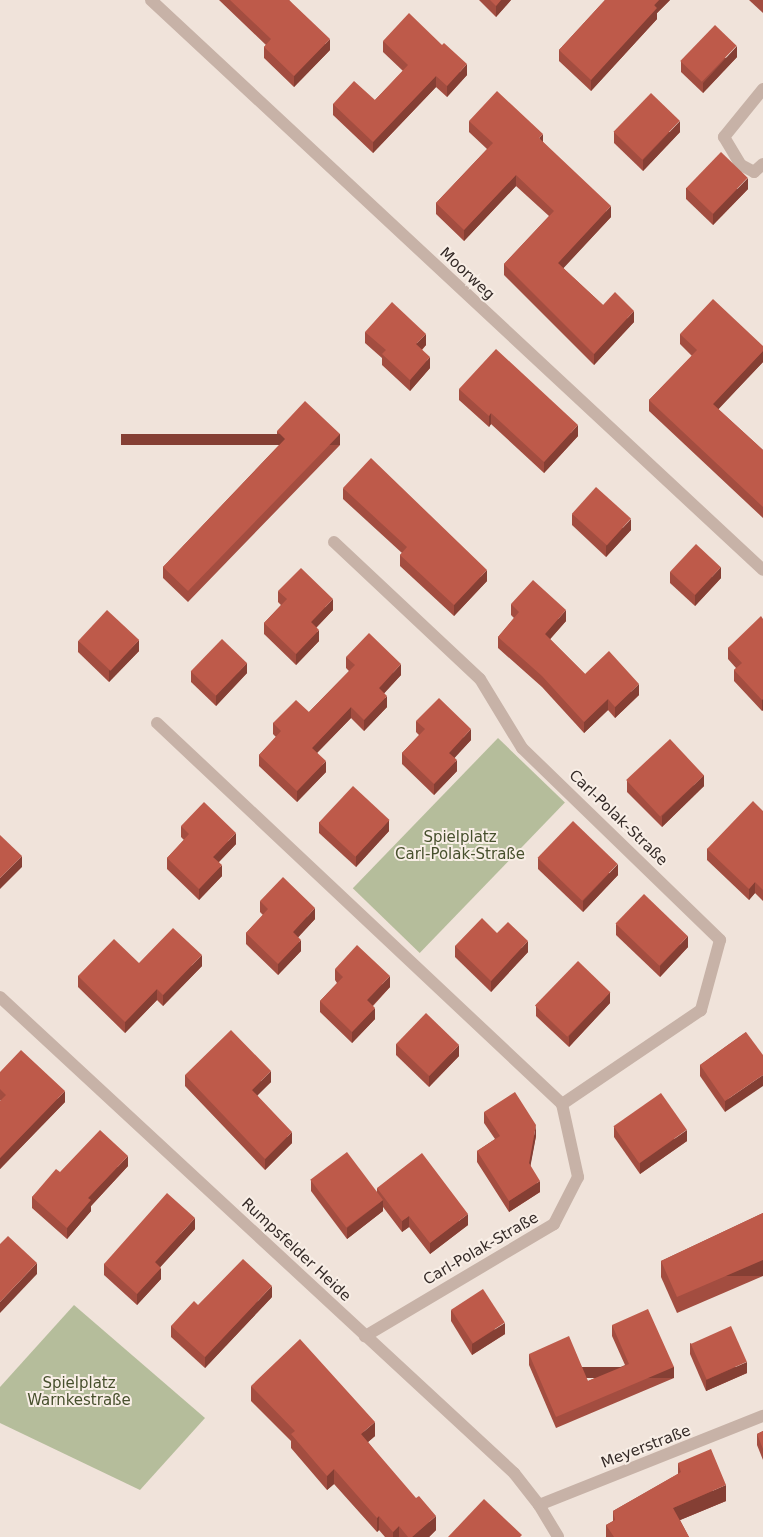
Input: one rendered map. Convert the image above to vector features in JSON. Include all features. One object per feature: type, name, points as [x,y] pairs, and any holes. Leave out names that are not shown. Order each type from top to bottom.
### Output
[{"type":"street","name":"Moorweg","points":[[151,0],[763,570]]},
{"type":"street","points":[[760,172],[741,165],[724,137],[763,89]]},
{"type":"street","name":"Carl-Polak-Straße","points":[[334,542],[480,678],[522,748],[720,940],[702,1010],[562,1104],[578,1177],[554,1224],[365,1336]]},
{"type":"street","points":[[157,723],[562,1104]]},
{"type":"street","name":"Rumpsfelder Heide","points":[[0,997],[514,1474],[539,1505],[558,1537]]},
{"type":"street","name":"Meyerstraße","points":[[539,1505],[763,1416]]},
{"type":"green space","name":"Spielplatz Carl-Polak-Straße","points":[[498,738],[565,803],[420,953],[353,888]]},
{"type":"green space","name":"Spielplatz Warnkestraße","points":[[74,1305],[205,1418],[140,1490],[0,1423],[0,1387]]},
{"type":"building","points":[[230,0],[289,0],[330,39],[294,76],[264,47],[271,39]]},
{"type":"building","points":[[490,0],[501,0],[496,6]]},
{"type":"building","points":[[605,0],[659,0],[654,5],[657,8],[591,80],[559,50]]},
{"type":"building","points":[[409,13],[442,45],[444,43],[467,64],[447,86],[436,76],[373,142],[333,104],[354,81],[375,100],[408,65],[383,41]]},
{"type":"building","points":[[715,25],[737,46],[702,82],[680,61]]},
{"type":"building","points":[[497,91],[543,134],[539,138],[611,206],[558,263],[603,305],[615,292],[634,311],[594,354],[504,264],[554,211],[516,175],[464,230],[436,203],[493,143],[469,121]]},
{"type":"building","points":[[651,93],[680,121],[642,160],[613,132]]},
{"type":"building","points":[[721,152],[748,178],[713,214],[686,188]]},
{"type":"building","points":[[713,299],[763,346],[763,351],[713,404],[763,450],[763,507],[649,400],[697,350],[680,334]]},
{"type":"building","points":[[392,302],[426,334],[416,344],[430,357],[410,380],[382,354],[386,350],[365,332]]},
{"type":"building","points":[[496,349],[578,425],[544,462],[491,413],[489,416],[459,389]]},
{"type":"building","points":[[305,401],[340,434],[188,591],[163,567],[285,439],[277,431]]},
{"type":"building","points":[[371,458],[487,570],[454,605],[400,555],[407,547],[343,488]]},
{"type":"building","points":[[596,487],[631,518],[607,545],[572,514]]},
{"type":"building","points":[[696,544],[721,567],[695,595],[670,572]]},
{"type":"building","points":[[301,568],[333,599],[311,622],[319,630],[296,654],[264,623],[287,599],[278,591]]},
{"type":"building","points":[[533,580],[566,610],[545,634],[585,674],[609,651],[639,684],[615,707],[608,699],[584,722],[542,676],[498,637],[519,612],[511,604]]},
{"type":"building","points":[[107,610],[139,640],[111,671],[78,641]]},
{"type":"building","points":[[761,616],[763,619],[762,700],[734,670],[742,663],[728,648]]},
{"type":"building","points":[[369,633],[401,664],[379,688],[387,696],[364,720],[351,707],[312,748],[326,761],[297,791],[259,755],[281,731],[273,723],[296,700],[309,712],[355,665],[346,657]]},
{"type":"building","points":[[222,639],[247,663],[216,696],[191,671]]},
{"type":"building","points":[[439,698],[471,729],[449,753],[457,760],[434,784],[402,753],[425,729],[416,721]]},
{"type":"building","points":[[670,739],[704,776],[660,816],[626,780]]},
{"type":"building","points":[[353,786],[390,820],[355,857],[319,823]]},
{"type":"building","points":[[753,801],[763,811],[763,890],[755,882],[749,889],[707,849]]},
{"type":"building","points":[[204,802],[236,833],[213,857],[222,865],[199,889],[167,858],[189,834],[181,826]]},
{"type":"building","points":[[573,821],[618,864],[582,901],[538,858]]},
{"type":"building","points":[[0,835],[22,856],[0,878]]},
{"type":"building","points":[[283,877],[315,908],[293,932],[301,940],[278,964],[246,933],[268,909],[260,901]]},
{"type":"building","points":[[644,894],[688,936],[659,966],[616,923]]},
{"type":"building","points":[[482,918],[497,933],[508,922],[528,941],[491,981],[455,946]]},
{"type":"building","points":[[173,928],[202,955],[163,995],[157,989],[125,1022],[78,976],[114,939],[139,963]]},
{"type":"building","points":[[357,945],[390,976],[367,1000],[375,1008],[352,1032],[320,1001],[343,977],[335,969]]},
{"type":"building","points":[[578,961],[610,992],[567,1037],[535,1006]]},
{"type":"building","points":[[426,1013],[459,1045],[429,1076],[396,1044]]},
{"type":"building","points":[[231,1030],[271,1071],[252,1090],[292,1132],[265,1159],[185,1075]]},
{"type":"building","points":[[746,1032],[763,1055],[763,1075],[725,1101],[700,1065]]},
{"type":"building","points":[[21,1050],[65,1091],[0,1158],[0,1101],[6,1095],[0,1089],[0,1072]]},
{"type":"building","points":[[515,1092],[536,1125],[529,1163],[540,1181],[509,1201],[477,1151],[500,1136],[484,1112]]},
{"type":"building","points":[[661,1093],[687,1130],[639,1163],[613,1126]]},
{"type":"building","points":[[100,1130],[128,1156],[88,1198],[91,1200],[67,1228],[32,1197],[56,1169],[60,1172]]},
{"type":"building","points":[[347,1152],[383,1200],[346,1228],[310,1180]]},
{"type":"building","points":[[422,1153],[468,1214],[430,1243],[409,1216],[402,1221],[377,1188]]},
{"type":"building","points":[[167,1193],[195,1218],[155,1262],[161,1268],[137,1294],[104,1264]]},
{"type":"building","points":[[763,1213],[763,1260],[677,1297],[661,1261]]},
{"type":"building","points":[[8,1236],[37,1263],[0,1302],[0,1244]]},
{"type":"building","points":[[243,1259],[272,1286],[205,1357],[171,1326],[194,1301],[198,1305]]},
{"type":"building","points":[[483,1289],[505,1323],[473,1343],[451,1310]]},
{"type":"building","points":[[648,1309],[674,1367],[556,1417],[529,1354],[569,1336],[588,1381],[629,1364],[612,1325]]},
{"type":"building","points":[[731,1326],[747,1362],[707,1380],[691,1344]]},
{"type":"building","points":[[300,1339],[375,1422],[361,1434],[416,1498],[419,1496],[436,1516],[412,1537],[408,1537],[399,1526],[393,1532],[379,1516],[377,1518],[334,1469],[327,1476],[291,1434],[295,1431],[251,1386]]},
{"type":"building","points":[[763,1431],[763,1449],[757,1434]]},
{"type":"building","points":[[711,1449],[726,1485],[673,1508],[689,1537],[614,1537],[606,1525],[615,1520],[613,1511],[681,1472],[678,1463]]},
{"type":"building","points":[[484,1499],[522,1535],[520,1537],[448,1537]]}]
